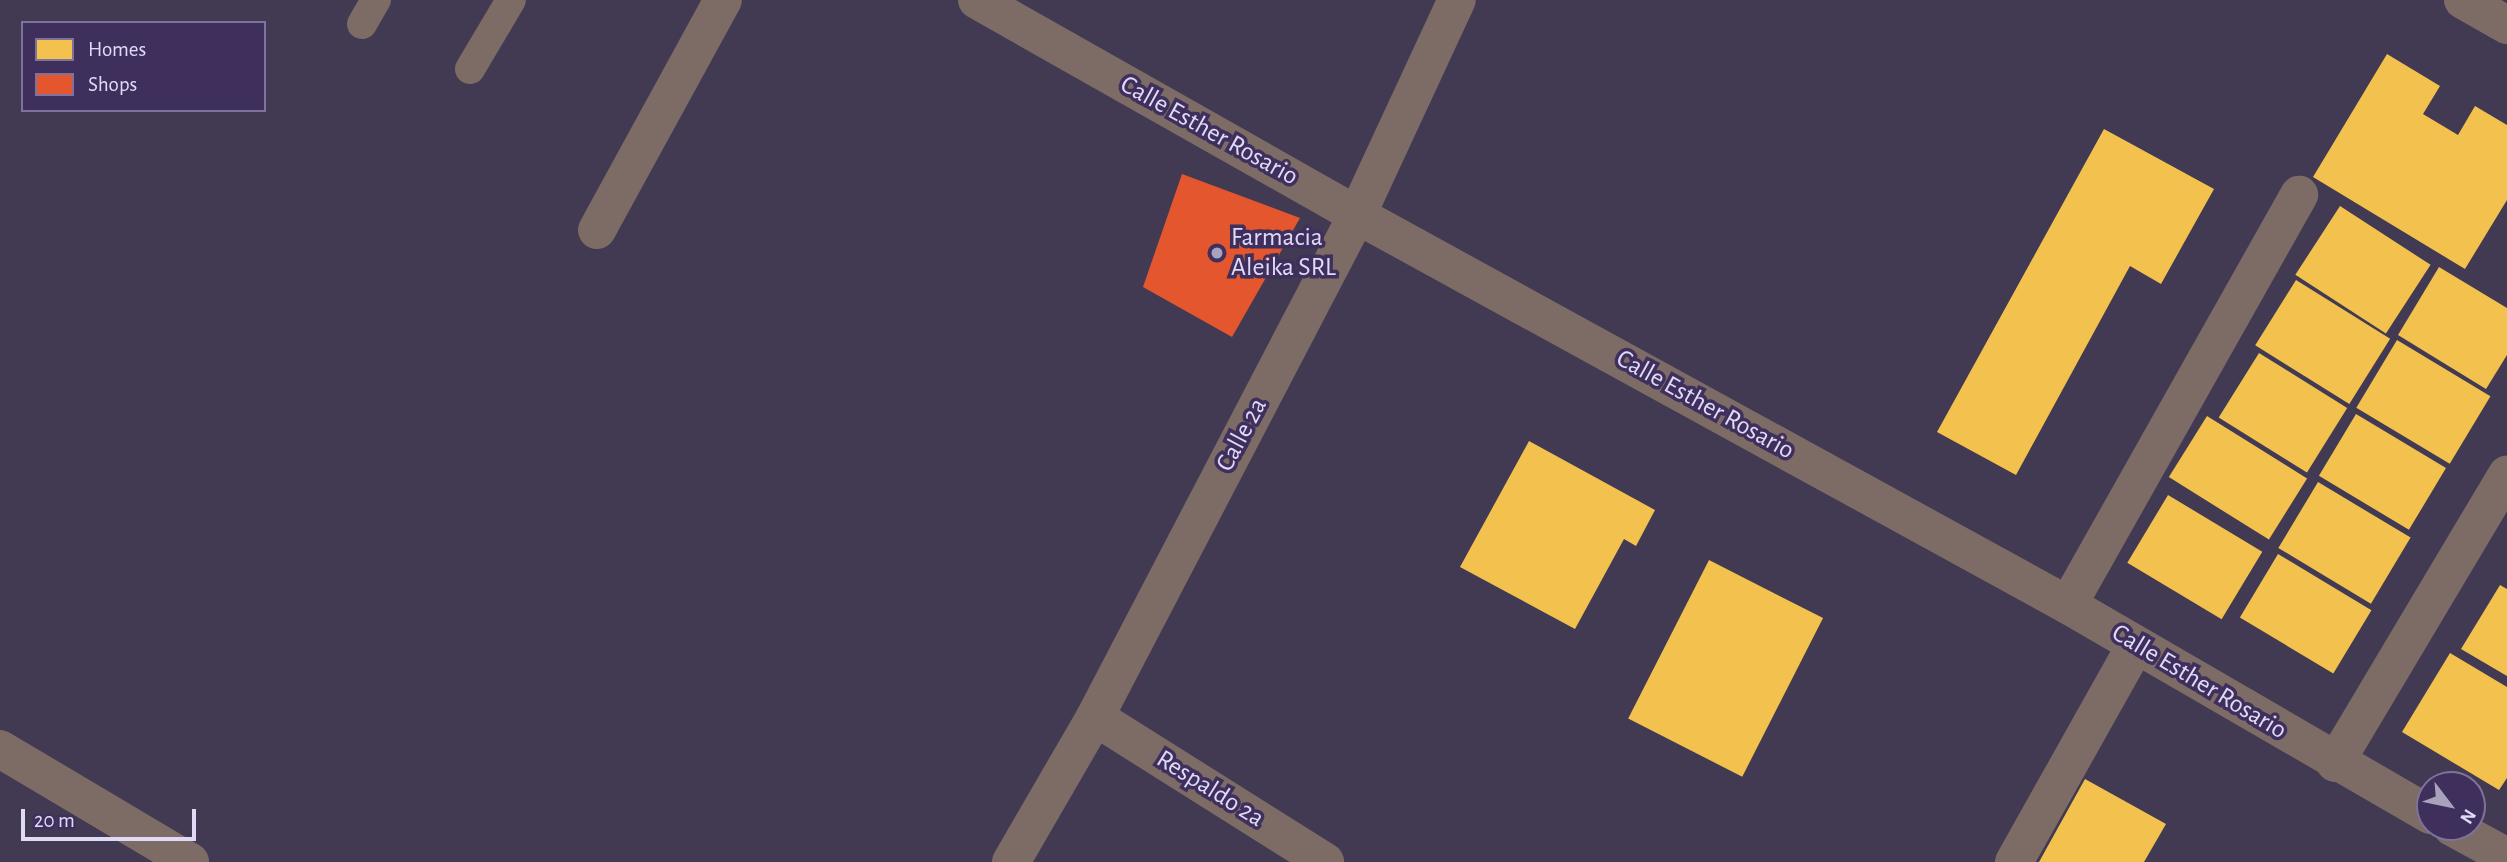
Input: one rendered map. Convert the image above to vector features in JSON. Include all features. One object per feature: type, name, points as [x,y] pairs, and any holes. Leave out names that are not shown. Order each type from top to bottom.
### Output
[{"type":"street","points":[[597,230],[723,0]]},
{"type":"street","name":"Calle 2a","points":[[1012,862],[1095,717],[1357,215],[1457,0]]},
{"type":"street","points":[[2463,0],[2507,25]]},
{"type":"street","name":"Calle Esther Rosario","points":[[994,4],[1357,215],[2068,605],[2335,763],[2416,807]]},
{"type":"street","points":[[2068,605],[2299,195]]},
{"type":"street","points":[[2335,763],[2507,474]]},
{"type":"street","points":[[2014,862],[2136,645]]},
{"type":"street","name":"Respaldo 2a","points":[[1095,717],[1325,862]]},
{"type":"street","points":[[0,749],[190,862]]},
{"type":"street","points":[[2477,841],[2507,858]]},
{"type":"lane","points":[[470,69],[511,0]]},
{"type":"building: Homes","points":[[2387,54],[2440,86],[2423,114],[2458,135],[2475,106],[2507,125],[2507,200],[2465,269],[2313,177]]},
{"type":"building: Homes","points":[[2104,129],[2214,189],[2161,284],[2130,266],[2016,475],[1937,432]]},
{"type":"building: Homes","points":[[2340,206],[2431,265],[2386,334],[2295,275]]},
{"type":"building: Homes","points":[[2439,267],[2507,308],[2507,355],[2486,389],[2398,335]]},
{"type":"building: Homes","points":[[2296,280],[2390,339],[2349,404],[2255,345]]},
{"type":"building: Homes","points":[[2397,340],[2490,396],[2450,464],[2356,408]]},
{"type":"building: Homes","points":[[2259,353],[2347,408],[2307,473],[2219,417]]},
{"type":"building: Homes","points":[[2356,414],[2446,468],[2409,530],[2319,476]]},
{"type":"building: Homes","points":[[2207,416],[2307,479],[2269,540],[2169,477]]},
{"type":"building: Homes","points":[[1529,441],[1655,510],[1636,546],[1624,539],[1575,629],[1460,567]]},
{"type":"building: Homes","points":[[2318,482],[2411,538],[2371,604],[2278,548]]},
{"type":"building: Homes","points":[[2168,495],[2262,552],[2222,619],[2127,563]]},
{"type":"building: Homes","points":[[2278,554],[2371,610],[2333,674],[2240,617]]},
{"type":"building: Homes","points":[[1709,560],[1823,618],[1742,777],[1628,719]]},
{"type":"building: Homes","points":[[2500,585],[2507,589],[2507,676],[2461,649]]},
{"type":"building: Homes","points":[[2450,653],[2507,687],[2507,778],[2499,790],[2486,782],[2486,771],[2467,771],[2402,732]]},
{"type":"building: Homes","points":[[2085,779],[2166,824],[2144,862],[2039,862]]},
{"type":"building: Shops","name":"Farmacia Aleika SRL","points":[[1182,174],[1300,218],[1232,337],[1143,287]]},
{"type":"place","name":"Farmacia Aleika SRL","points":[[1217,253]]}]
